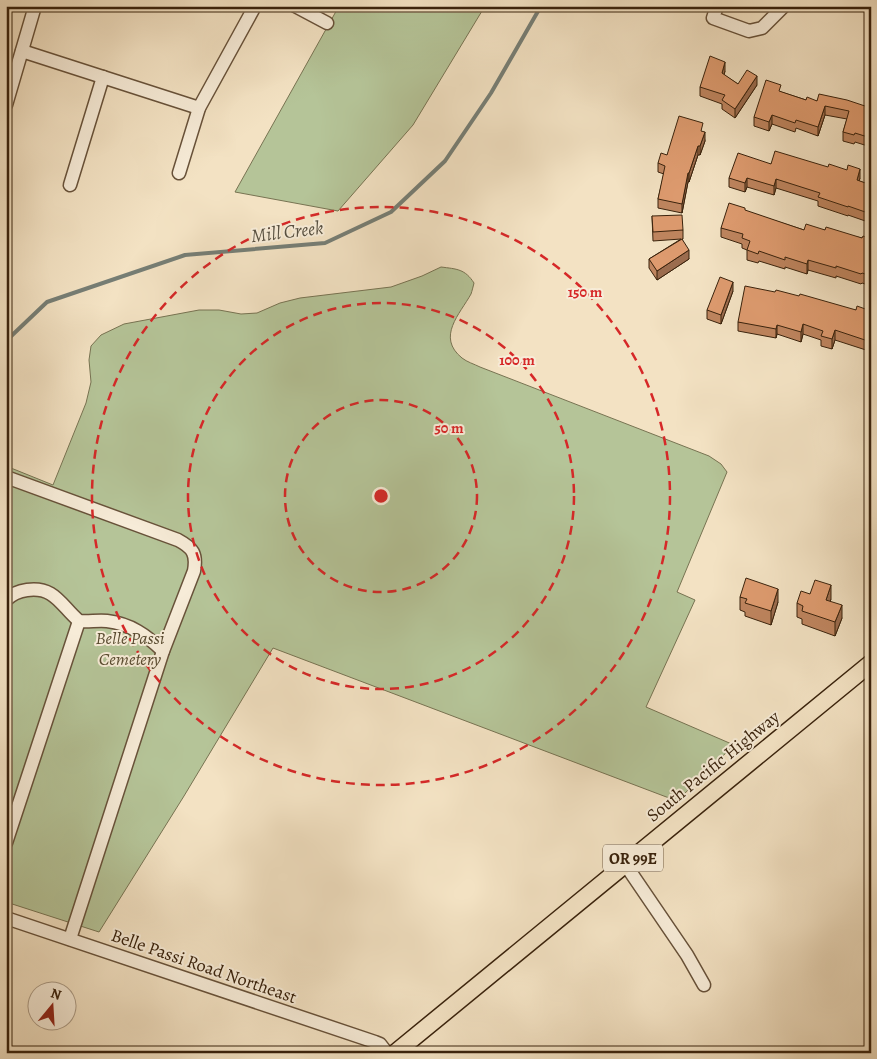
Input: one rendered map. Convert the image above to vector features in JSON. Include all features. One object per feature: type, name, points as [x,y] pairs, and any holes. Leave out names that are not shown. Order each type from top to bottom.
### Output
[{"type":"main road","name":"South Pacific Highway","points":[[395,1053],[871,663]]},
{"type":"street","points":[[6,106],[35,6]]},
{"type":"street","points":[[179,173],[199,108],[255,6]]},
{"type":"street","points":[[295,6],[326,23]]},
{"type":"street","points":[[718,6],[713,18],[749,31],[762,28],[784,6]]},
{"type":"street","points":[[22,51],[199,108]]},
{"type":"street","points":[[70,185],[104,77]]},
{"type":"street","points":[[6,477],[178,540],[188,545],[194,554],[196,563],[163,651],[70,939]]},
{"type":"street","points":[[6,600],[22,590],[45,590],[54,595],[79,621],[107,621],[129,627],[148,637],[163,651]]},
{"type":"street","points":[[6,843],[79,621]]},
{"type":"street","points":[[625,864],[687,955],[704,985]]},
{"type":"street","name":"Belle Passi Road Northeast","points":[[6,918],[375,1042],[380,1044],[387,1053]]},
{"type":"green space","points":[[339,6],[485,6],[413,125],[338,211],[235,192]]},
{"type":"green space","name":"Belle Passi Cemetery","points":[[441,267],[460,270],[474,283],[471,294],[456,318],[451,334],[454,350],[464,359],[480,367],[709,456],[721,464],[727,472],[677,592],[695,600],[646,707],[734,745],[677,801],[273,648],[99,932],[6,902],[6,466],[53,485],[86,403],[91,382],[89,360],[91,346],[101,335],[124,324],[199,310],[219,310],[241,314],[257,313],[280,303],[300,298],[391,287]]},
{"type":"building","points":[[710,56],[725,62],[722,73],[738,84],[747,70],[757,76],[735,109],[722,100],[725,95],[700,87]]},
{"type":"building","points":[[766,80],[781,85],[779,91],[806,100],[807,97],[817,101],[819,94],[871,108],[871,138],[855,133],[854,135],[843,132],[849,111],[825,106],[818,127],[796,120],[795,123],[772,115],[769,122],[754,117]]},
{"type":"building","points":[[679,116],[703,123],[701,131],[705,132],[688,173],[682,204],[658,199],[665,166],[658,163],[661,153],[667,155]]},
{"type":"building","points":[[775,151],[828,167],[829,164],[847,170],[848,165],[860,169],[857,180],[871,185],[871,214],[818,197],[820,193],[776,179],[774,186],[747,178],[745,183],[729,178],[738,153],[771,164]]},
{"type":"building","points":[[729,203],[804,230],[806,224],[825,230],[826,227],[871,239],[871,276],[808,260],[807,264],[785,257],[785,260],[759,251],[758,254],[747,250],[750,241],[742,238],[743,234],[721,228]]},
{"type":"building","points":[[682,215],[683,230],[653,232],[652,216]]},
{"type":"building","points":[[682,239],[689,250],[657,271],[649,259]]},
{"type":"building","points":[[720,277],[733,282],[721,315],[707,310]]},
{"type":"building","points":[[745,286],[775,292],[776,290],[799,296],[800,294],[856,310],[857,306],[871,311],[871,342],[835,330],[832,339],[821,336],[823,331],[803,324],[801,332],[777,325],[776,329],[738,322]]},
{"type":"building","points":[[746,578],[778,589],[771,611],[745,603],[747,599],[740,597]]},
{"type":"building","points":[[815,580],[831,585],[826,600],[842,605],[835,622],[802,611],[803,606],[797,603],[801,591],[810,594]]},
{"type":"waterway","name":"Mill Creek","points":[[6,341],[47,302],[185,255],[325,243],[391,212],[445,161],[491,93],[541,6]]}]
